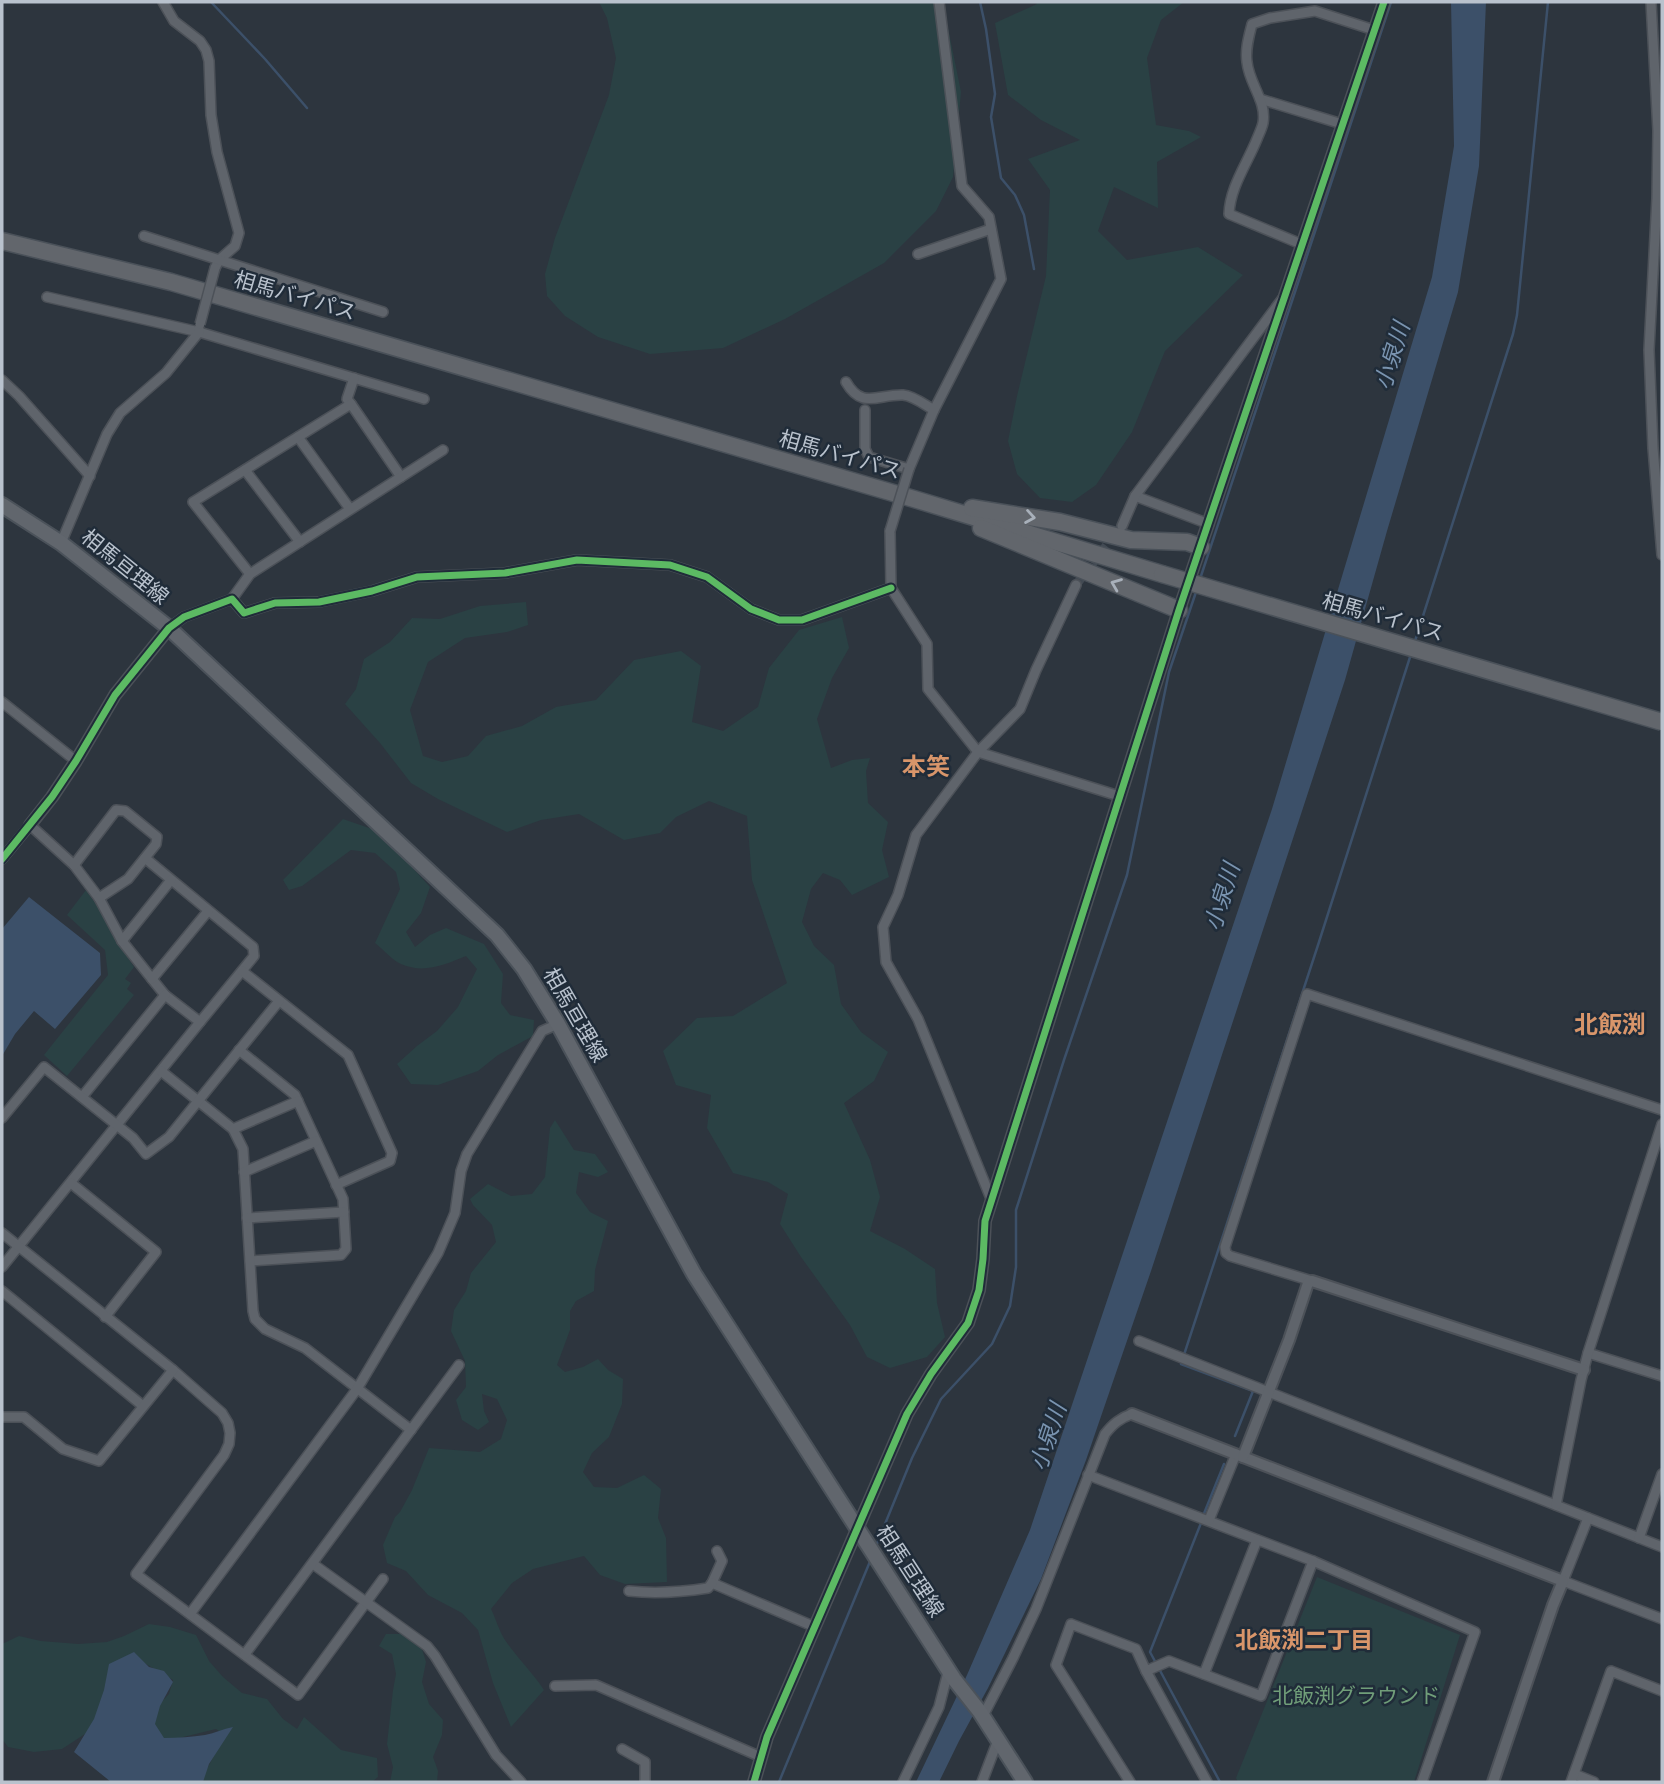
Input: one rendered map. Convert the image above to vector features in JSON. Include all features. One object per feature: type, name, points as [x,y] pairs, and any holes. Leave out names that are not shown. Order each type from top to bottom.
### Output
[{"type":"highway","name":"相馬バイパス","points":[[2,241],[171,282],[914,499],[1662,722]]},
{"type":"highway","points":[[914,499],[1060,522],[1131,540],[1187,542],[1201,547]]},
{"type":"highway","points":[[914,499],[1028,549],[1180,610]]},
{"type":"main road","name":"相馬亘理線","points":[[2,505],[61,543],[169,628],[496,935],[524,969],[558,1024],[694,1274],[857,1529],[1025,1782]]},
{"type":"street","points":[[61,543],[107,434],[120,413],[166,373],[200,328],[217,264],[235,246],[239,233],[217,152],[206,50],[200,41],[174,21],[163,2]]},
{"type":"street","points":[[939,2],[962,186],[989,217],[1001,279],[934,411],[909,469],[890,531],[891,587],[927,644],[928,689],[978,752],[1119,796]]},
{"type":"street","points":[[754,1782],[766,1737],[906,1414],[968,1323],[979,1290],[985,1221],[1119,796],[1301,244],[1384,2]]},
{"type":"street","points":[[1651,2],[1658,131],[1649,350],[1653,448],[1662,555]]},
{"type":"street","points":[[1301,244],[1229,214],[1229,202],[1263,124],[1264,106],[1247,62],[1252,24],[1270,18],[1315,11],[1374,30]]},
{"type":"street","points":[[1260,99],[1342,124]]},
{"type":"street","points":[[918,254],[991,229]]},
{"type":"street","points":[[144,236],[217,264],[383,312]]},
{"type":"street","points":[[1122,526],[1135,496],[1284,296]]},
{"type":"street","points":[[47,297],[200,328],[424,399]]},
{"type":"street","points":[[354,378],[347,398],[401,477]]},
{"type":"street","points":[[2,380],[90,475]]},
{"type":"street","points":[[846,382],[853,393],[863,398],[904,395],[934,411]]},
{"type":"street","points":[[250,574],[193,502],[351,404]]},
{"type":"street","points":[[866,410],[865,449],[869,457],[909,469]]},
{"type":"street","points":[[298,437],[350,509]]},
{"type":"street","points":[[2,859],[52,797],[115,695],[169,628],[184,617],[232,599],[250,574],[443,450]]},
{"type":"street","points":[[244,470],[300,542]]},
{"type":"street","points":[[1135,496],[1209,524]]},
{"type":"street","points":[[232,599],[244,612],[275,603],[319,602],[372,591],[417,577],[505,573],[577,560],[670,565],[707,577],[751,608],[779,620],[802,621],[891,587]]},
{"type":"street","points":[[992,1201],[918,1019],[886,962],[883,927],[898,895],[916,835],[978,752],[1020,709],[1035,670],[1076,585]]},
{"type":"street","points":[[2,702],[76,761]]},
{"type":"street","points":[[74,865],[116,810],[125,811],[156,837],[156,844],[128,879],[99,898]]},
{"type":"street","points":[[30,825],[74,865],[99,898],[122,941],[165,995],[200,1022]]},
{"type":"street","points":[[2,1267],[254,956],[253,947],[145,859]]},
{"type":"street","points":[[122,941],[171,880]]},
{"type":"street","points":[[152,979],[208,911]]},
{"type":"street","points":[[242,971],[348,1055],[392,1153],[390,1161],[336,1185]]},
{"type":"street","points":[[1584,1370],[1230,1256],[1225,1247],[1307,994],[1662,1110]]},
{"type":"street","points":[[82,1097],[165,995]]},
{"type":"street","points":[[2,1118],[44,1067],[133,1138],[146,1154],[169,1137],[279,1001]]},
{"type":"street","points":[[190,1614],[357,1389],[438,1253],[455,1213],[461,1171],[467,1154],[542,1031],[558,1024]]},
{"type":"street","points":[[239,1050],[295,1095],[343,1199],[346,1249],[341,1255],[250,1261]]},
{"type":"street","points":[[161,1071],[233,1129],[243,1149],[253,1311],[259,1325],[305,1348],[411,1430]]},
{"type":"street","points":[[233,1129],[298,1101]]},
{"type":"street","points":[[1556,1506],[1588,1353],[1662,1124]]},
{"type":"street","points":[[244,1172],[316,1140]]},
{"type":"street","points":[[71,1182],[156,1252],[105,1317]]},
{"type":"street","points":[[247,1218],[344,1212]]},
{"type":"street","points":[[2,1233],[173,1370],[222,1413],[228,1423],[229,1444],[224,1455],[136,1574],[299,1695],[383,1579]]},
{"type":"street","points":[[1205,1519],[1240,1456],[1269,1391],[1308,1283],[1312,1281]]},
{"type":"street","points":[[2,1291],[144,1406]]},
{"type":"street","points":[[1139,1341],[1662,1547]]},
{"type":"street","points":[[1588,1353],[1662,1376]]},
{"type":"street","points":[[245,1654],[459,1365]]},
{"type":"street","points":[[2,1417],[24,1417],[63,1449],[99,1461],[173,1370]]},
{"type":"street","points":[[981,1714],[1013,1658],[1036,1609],[1105,1434],[1113,1424],[1132,1414],[1662,1619]]},
{"type":"street","points":[[1088,1475],[1313,1561],[1475,1632],[1422,1782]]},
{"type":"street","points":[[1639,1538],[1662,1475]]},
{"type":"street","points":[[1496,1782],[1553,1605],[1588,1518]]},
{"type":"street","points":[[1204,1674],[1257,1540]]},
{"type":"street","points":[[629,1591],[677,1593],[708,1588],[722,1561],[717,1551]]},
{"type":"street","points":[[1148,1670],[1169,1661],[1261,1696],[1313,1561]]},
{"type":"street","points":[[313,1564],[427,1646],[496,1755],[521,1782]]},
{"type":"street","points":[[712,1583],[814,1627]]},
{"type":"street","points":[[1130,1782],[1056,1665],[1071,1624],[1136,1649],[1207,1782]]},
{"type":"street","points":[[1594,1782],[1573,1778],[1611,1671],[1662,1691]]},
{"type":"street","points":[[903,1782],[952,1674]]},
{"type":"street","points":[[555,1686],[596,1685],[761,1757]]},
{"type":"street","points":[[982,1782],[998,1740]]},
{"type":"street","points":[[622,1749],[645,1762],[645,1782]]},
{"type":"green space","points":[[599,2],[938,2],[947,23],[961,92],[953,177],[936,211],[884,263],[785,319],[723,348],[650,354],[598,337],[565,316],[547,296],[545,274],[555,238],[609,95],[616,58],[607,18]]},
{"type":"green space","points":[[1035,2],[1184,2],[1161,20],[1147,58],[1156,125],[1189,131],[1201,137],[1157,162],[1158,208],[1114,187],[1098,231],[1127,260],[1198,247],[1243,275],[1165,351],[1132,432],[1096,485],[1072,502],[1040,498],[1017,474],[1008,441],[1046,276],[1050,190],[1028,159],[1080,140],[1041,120],[1008,95],[995,23],[1037,4]]},
{"type":"green space","points":[[526,602],[528,625],[507,632],[465,638],[428,662],[410,710],[423,756],[442,762],[468,756],[486,736],[522,726],[556,707],[596,700],[634,660],[681,651],[701,666],[692,722],[723,731],[758,707],[769,668],[799,630],[842,617],[849,648],[832,678],[817,719],[831,768],[852,760],[870,758],[866,771],[868,803],[888,822],[882,850],[889,877],[852,895],[840,880],[823,873],[811,889],[802,922],[814,946],[834,965],[841,1004],[861,1032],[888,1052],[874,1081],[844,1103],[870,1160],[880,1197],[870,1231],[905,1249],[935,1269],[937,1303],[945,1337],[927,1357],[890,1368],[867,1357],[850,1325],[780,1224],[788,1194],[768,1182],[733,1173],[707,1128],[711,1095],[676,1085],[663,1051],[697,1018],[733,1016],[787,983],[752,880],[747,816],[709,801],[676,817],[660,833],[624,840],[579,814],[541,820],[507,832],[411,783],[345,704],[356,689],[364,659],[390,642],[412,618],[440,619],[480,606]]},
{"type":"green space","points":[[343,819],[372,829],[399,853],[430,887],[421,913],[406,932],[415,947],[430,935],[446,928],[484,944],[503,974],[501,1003],[510,1015],[534,1020],[533,1036],[498,1055],[478,1071],[438,1085],[411,1084],[397,1064],[437,1031],[458,1007],[477,969],[466,956],[434,967],[409,967],[394,960],[375,943],[400,889],[396,872],[375,853],[351,850],[302,886],[289,890],[283,880]]},
{"type":"green space","points":[[86,890],[134,967],[125,979],[131,983],[127,989],[134,995],[67,1076],[44,1055],[108,975],[105,950],[67,915]]},
{"type":"green space","points":[[555,1120],[574,1150],[595,1154],[608,1172],[598,1177],[579,1172],[576,1193],[590,1212],[608,1221],[595,1270],[594,1291],[576,1301],[570,1311],[570,1330],[557,1365],[565,1372],[598,1359],[608,1370],[623,1379],[622,1404],[609,1437],[592,1453],[583,1472],[594,1487],[617,1488],[644,1475],[661,1489],[658,1518],[666,1538],[667,1582],[625,1584],[600,1575],[584,1556],[533,1569],[512,1583],[491,1609],[505,1640],[544,1690],[511,1727],[493,1683],[478,1630],[462,1613],[428,1595],[406,1571],[387,1563],[383,1545],[395,1517],[412,1490],[429,1448],[480,1452],[501,1439],[507,1420],[497,1399],[482,1394],[484,1411],[489,1422],[478,1430],[462,1420],[456,1400],[466,1387],[465,1361],[451,1331],[454,1310],[466,1291],[471,1273],[496,1242],[492,1225],[470,1199],[488,1184],[511,1196],[532,1194],[545,1177],[550,1128]]},
{"type":"green space","name":"北飯渕グラウンド","points":[[1317,1577],[1460,1635],[1414,1782],[1238,1782],[1236,1778]]},
{"type":"green space","points":[[149,1624],[196,1635],[209,1661],[242,1693],[267,1699],[283,1719],[297,1729],[304,1717],[341,1750],[377,1758],[378,1777],[372,1782],[200,1782],[225,1735],[216,1729],[175,1739],[161,1738],[148,1716],[169,1694],[173,1680],[141,1661],[124,1657],[109,1675],[99,1713],[88,1732],[62,1749],[34,1752],[8,1747],[2,1739],[2,1644],[19,1636],[78,1644],[107,1642]]},
{"type":"green space","points":[[386,1634],[403,1634],[421,1646],[426,1662],[422,1682],[429,1704],[443,1720],[442,1735],[433,1757],[438,1771],[437,1782],[390,1782],[393,1767],[387,1744],[396,1674],[392,1654],[379,1646]]},
{"type":"water","points":[[1451,2],[1486,2],[1479,166],[1458,292],[1345,680],[1151,1271],[1086,1460],[1041,1579],[939,1782],[916,1782],[967,1675],[1030,1530],[1272,809],[1432,277],[1454,146]]},
{"type":"water","points":[[29,897],[100,953],[101,975],[55,1029],[34,1011],[15,1034],[2,1056],[2,929]]},
{"type":"water","points":[[134,1652],[149,1667],[164,1671],[173,1682],[160,1706],[155,1724],[164,1738],[205,1735],[233,1727],[209,1764],[203,1782],[111,1782],[74,1752],[94,1719],[109,1664]]},
{"type":"waterway","points":[[211,2],[307,108]]},
{"type":"waterway","points":[[980,2],[995,94],[991,117],[1001,178],[1015,195],[1024,215],[1034,269]]},
{"type":"waterway","points":[[1200,579],[1391,2]]},
{"type":"waterway","points":[[1415,641],[1517,315],[1548,2]]},
{"type":"waterway","points":[[876,1546],[912,1458],[941,1399],[992,1344],[1010,1306],[1016,1267],[1016,1210],[1127,875],[1169,672],[1196,592]]},
{"type":"waterway","points":[[1235,1436],[1253,1391],[1181,1364],[1411,654]]},
{"type":"waterway","points":[[1203,1516],[1224,1464]]},
{"type":"waterway","points":[[1201,1523],[1150,1652],[1220,1782]]},
{"type":"waterway","points":[[779,1782],[871,1559]]},
{"type":"tunnel","points":[[1076,585],[1116,533]]},
{"type":"cycle path","points":[[754,1782],[767,1737],[907,1414],[931,1374],[968,1323],[979,1290],[985,1221],[1179,610],[1384,2]]},
{"type":"cycle path","points":[[2,859],[52,797],[115,695],[169,628],[184,617],[232,599],[244,613],[275,603],[319,602],[372,591],[417,577],[505,573],[577,560],[670,565],[707,577],[751,609],[779,620],[802,620],[891,588]]},
{"type":"district","name":"本笑","points":[[926,767]]},
{"type":"district","name":"北飯渕","points":[[1610,1025]]},
{"type":"district","name":"北飯渕二丁目","points":[[1304,1640]]},
{"type":"water label","name":"小泉川","points":[[1392,356]]},
{"type":"water label","name":"小泉川","points":[[1222,897]]},
{"type":"water label","name":"小泉川","points":[[1048,1437]]}]
